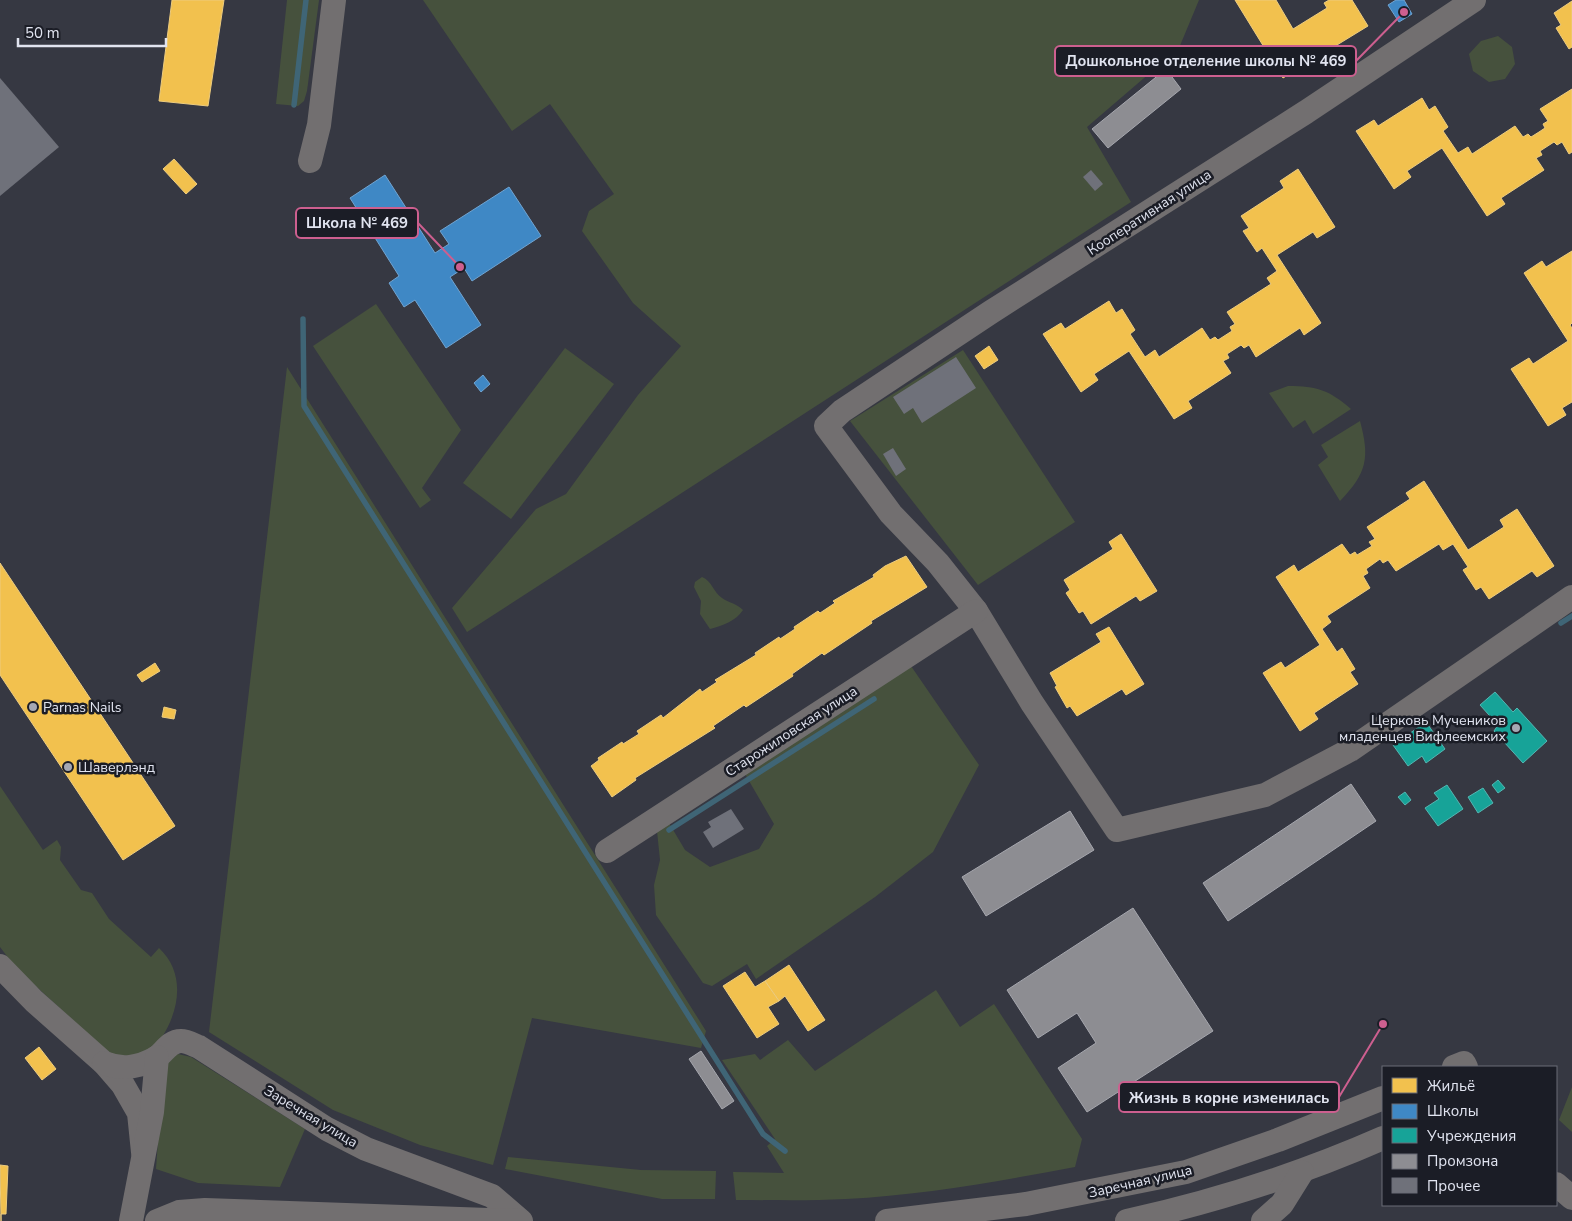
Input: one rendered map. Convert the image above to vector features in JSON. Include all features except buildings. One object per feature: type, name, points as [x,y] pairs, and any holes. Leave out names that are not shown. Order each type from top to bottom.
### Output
[{"type":"street","points":[[310,161],[319,125],[334,0]]},
{"type":"street","name":"Кооперативная улица","points":[[976,611],[938,563],[891,514],[826,426],[842,411],[977,322],[1133,224],[1474,0]]},
{"type":"street","points":[[976,611],[1032,703],[1117,830],[1265,795],[1350,750],[1572,597]]},
{"type":"street","name":"Старожиловская улица","points":[[607,851],[976,611]]},
{"type":"street","points":[[0,966],[34,1001],[104,1064],[123,1085],[139,1114],[143,1152]]},
{"type":"street","name":"Заречная улица","points":[[104,1064],[119,1069],[137,1065],[157,1057],[169,1045],[180,1041],[200,1047],[327,1129],[366,1149],[492,1196],[520,1221]]},
{"type":"street","points":[[131,1221],[152,1112],[157,1057]]},
{"type":"street","name":"Заречная улица","points":[[887,1221],[1026,1204],[1186,1172],[1278,1140],[1382,1098]]},
{"type":"street","points":[[1127,1221],[1196,1206],[1302,1172],[1382,1138]]},
{"type":"street","points":[[1263,1221],[1282,1204],[1302,1172]]},
{"type":"street","points":[[1557,1185],[1572,1198]]},
{"type":"street","name":"Заречная улица","points":[[157,1221],[179,1212],[205,1210],[520,1221]]},
{"type":"green space","points":[[287,0],[319,0],[307,91],[304,101],[298,106],[276,104]]},
{"type":"green space","points":[[423,0],[1199,0],[1179,48],[1087,127],[1131,202],[467,632],[452,608],[536,509],[566,494],[638,395],[681,346],[633,303],[582,231],[589,211],[614,194],[550,104],[512,131]]},
{"type":"green space","points":[[1498,36],[1512,47],[1515,64],[1505,79],[1489,82],[1473,71],[1469,54],[1481,41]]},
{"type":"green space","points":[[376,304],[461,430],[422,488],[431,500],[420,508],[313,346]]},
{"type":"green space","points":[[565,348],[614,384],[511,519],[463,483]]},
{"type":"green space","points":[[963,350],[1075,522],[978,585],[850,421]]},
{"type":"green space","points":[[287,367],[706,1031],[701,1048],[532,1018],[493,1165],[420,1145],[333,1110],[209,1032]]},
{"type":"green space","points":[[1288,386],[1322,390],[1336,397],[1351,409],[1313,434],[1305,420],[1293,428],[1269,393]]},
{"type":"green space","points":[[1360,421],[1365,445],[1364,464],[1356,482],[1340,501],[1318,465],[1328,457],[1321,445]]},
{"type":"green space","points":[[702,577],[708,581],[719,596],[743,610],[737,617],[724,625],[710,629],[700,614],[701,601],[694,587],[695,582]]},
{"type":"green space","points":[[911,666],[979,765],[933,852],[875,897],[756,979],[747,964],[712,986],[703,983],[656,915],[654,885],[660,860],[657,831],[669,823],[685,850],[710,867],[759,849],[774,824],[745,774]]},
{"type":"green space","points":[[0,786],[43,850],[57,840],[61,847],[60,860],[81,890],[92,893],[109,919],[151,957],[159,948],[169,961],[175,975],[177,989],[176,1004],[164,1034],[145,1058],[112,1056],[16,968],[0,947]]},
{"type":"green space","points":[[936,990],[960,1027],[994,1004],[1082,1139],[1075,1167],[933,1191],[875,1197],[832,1200],[736,1200],[733,1172],[784,1173],[767,1146],[775,1139],[722,1060],[755,1054],[760,1060],[788,1040],[815,1071]]},
{"type":"green space","points":[[178,1054],[191,1057],[305,1129],[280,1187],[198,1183],[156,1169],[163,1069],[169,1059]]},
{"type":"green space","points":[[1572,1087],[1572,1132],[1559,1120]]},
{"type":"green space","points":[[508,1157],[641,1170],[716,1171],[715,1199],[662,1199],[505,1169]]},
{"type":"waterway","points":[[294,105],[306,0]]},
{"type":"waterway","points":[[303,319],[304,406],[763,1134],[785,1151]]},
{"type":"waterway","points":[[1561,623],[1572,616]]},
{"type":"waterway","points":[[669,830],[874,699]]},
{"type":"place","name":"Дошкольное отделение школы № 469","points":[[1404,12]]},
{"type":"place","name":"Школа № 469","points":[[460,267]]},
{"type":"place","name":"Parnas Nails","points":[[33,707]]},
{"type":"place","name":"Церковь Мучеников младенцев Вифлеемских","points":[[1516,728]]},
{"type":"place","name":"Шаверлэнд","points":[[68,767]]},
{"type":"place","name":"Жизнь в корне изменилась","points":[[1383,1024]]}]
